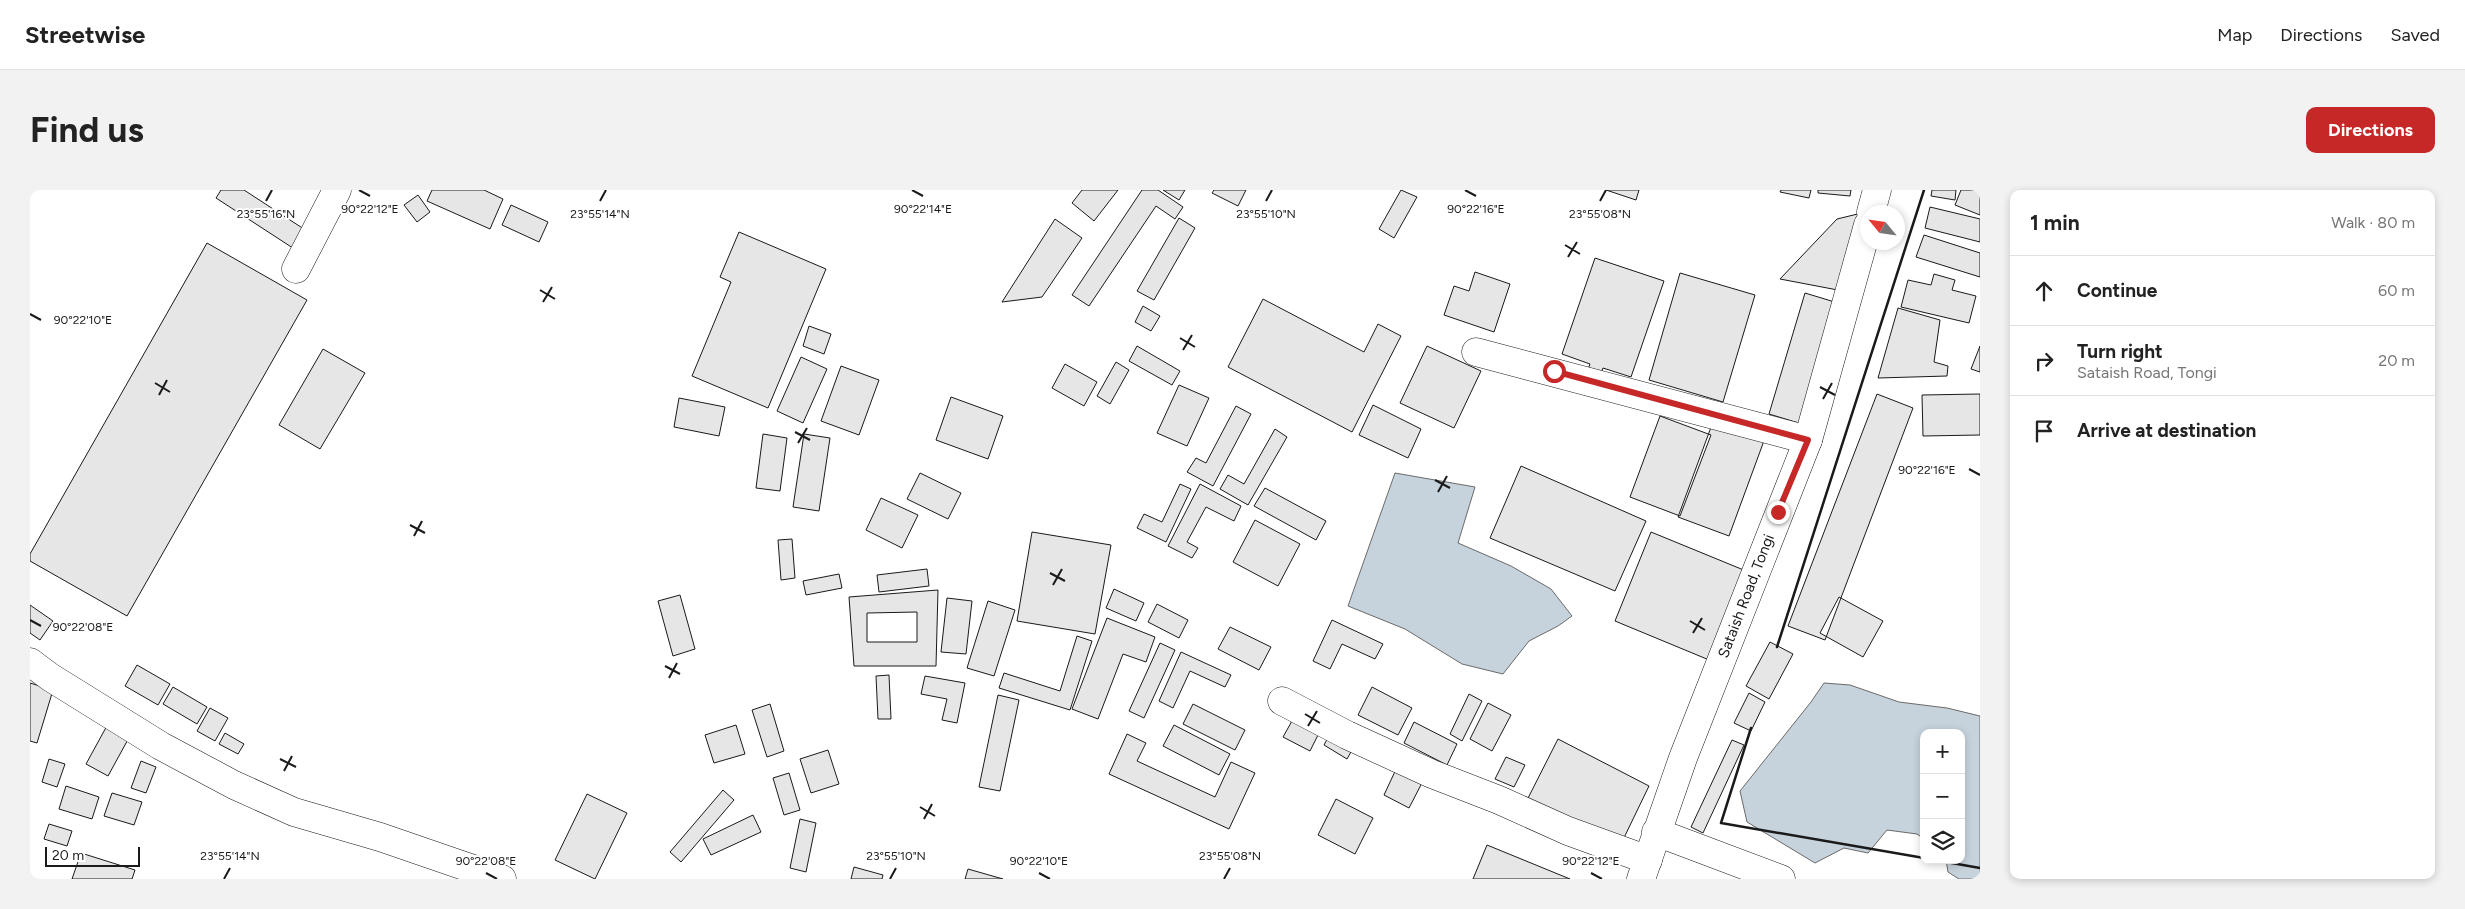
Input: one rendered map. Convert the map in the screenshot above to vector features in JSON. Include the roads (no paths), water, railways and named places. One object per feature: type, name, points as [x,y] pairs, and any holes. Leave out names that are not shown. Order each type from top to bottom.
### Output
[{"type":"street","points":[[296,269],[337,190]]},
{"type":"street","points":[[1873,205],[1876,190]]},
{"type":"street","name":"Sataish Road, Tongi","points":[[1645,869],[1656,832],[1778,512],[1808,440],[1861,250]]},
{"type":"street","points":[[1476,352],[1808,440]]},
{"type":"street","points":[[30,662],[50,677],[162,746],[234,785],[294,812],[380,837],[502,879]]},
{"type":"street","points":[[1282,701],[1347,735],[1432,774],[1499,800],[1568,831],[1645,869]]},
{"type":"street","points":[[1656,832],[1781,879]]}]
